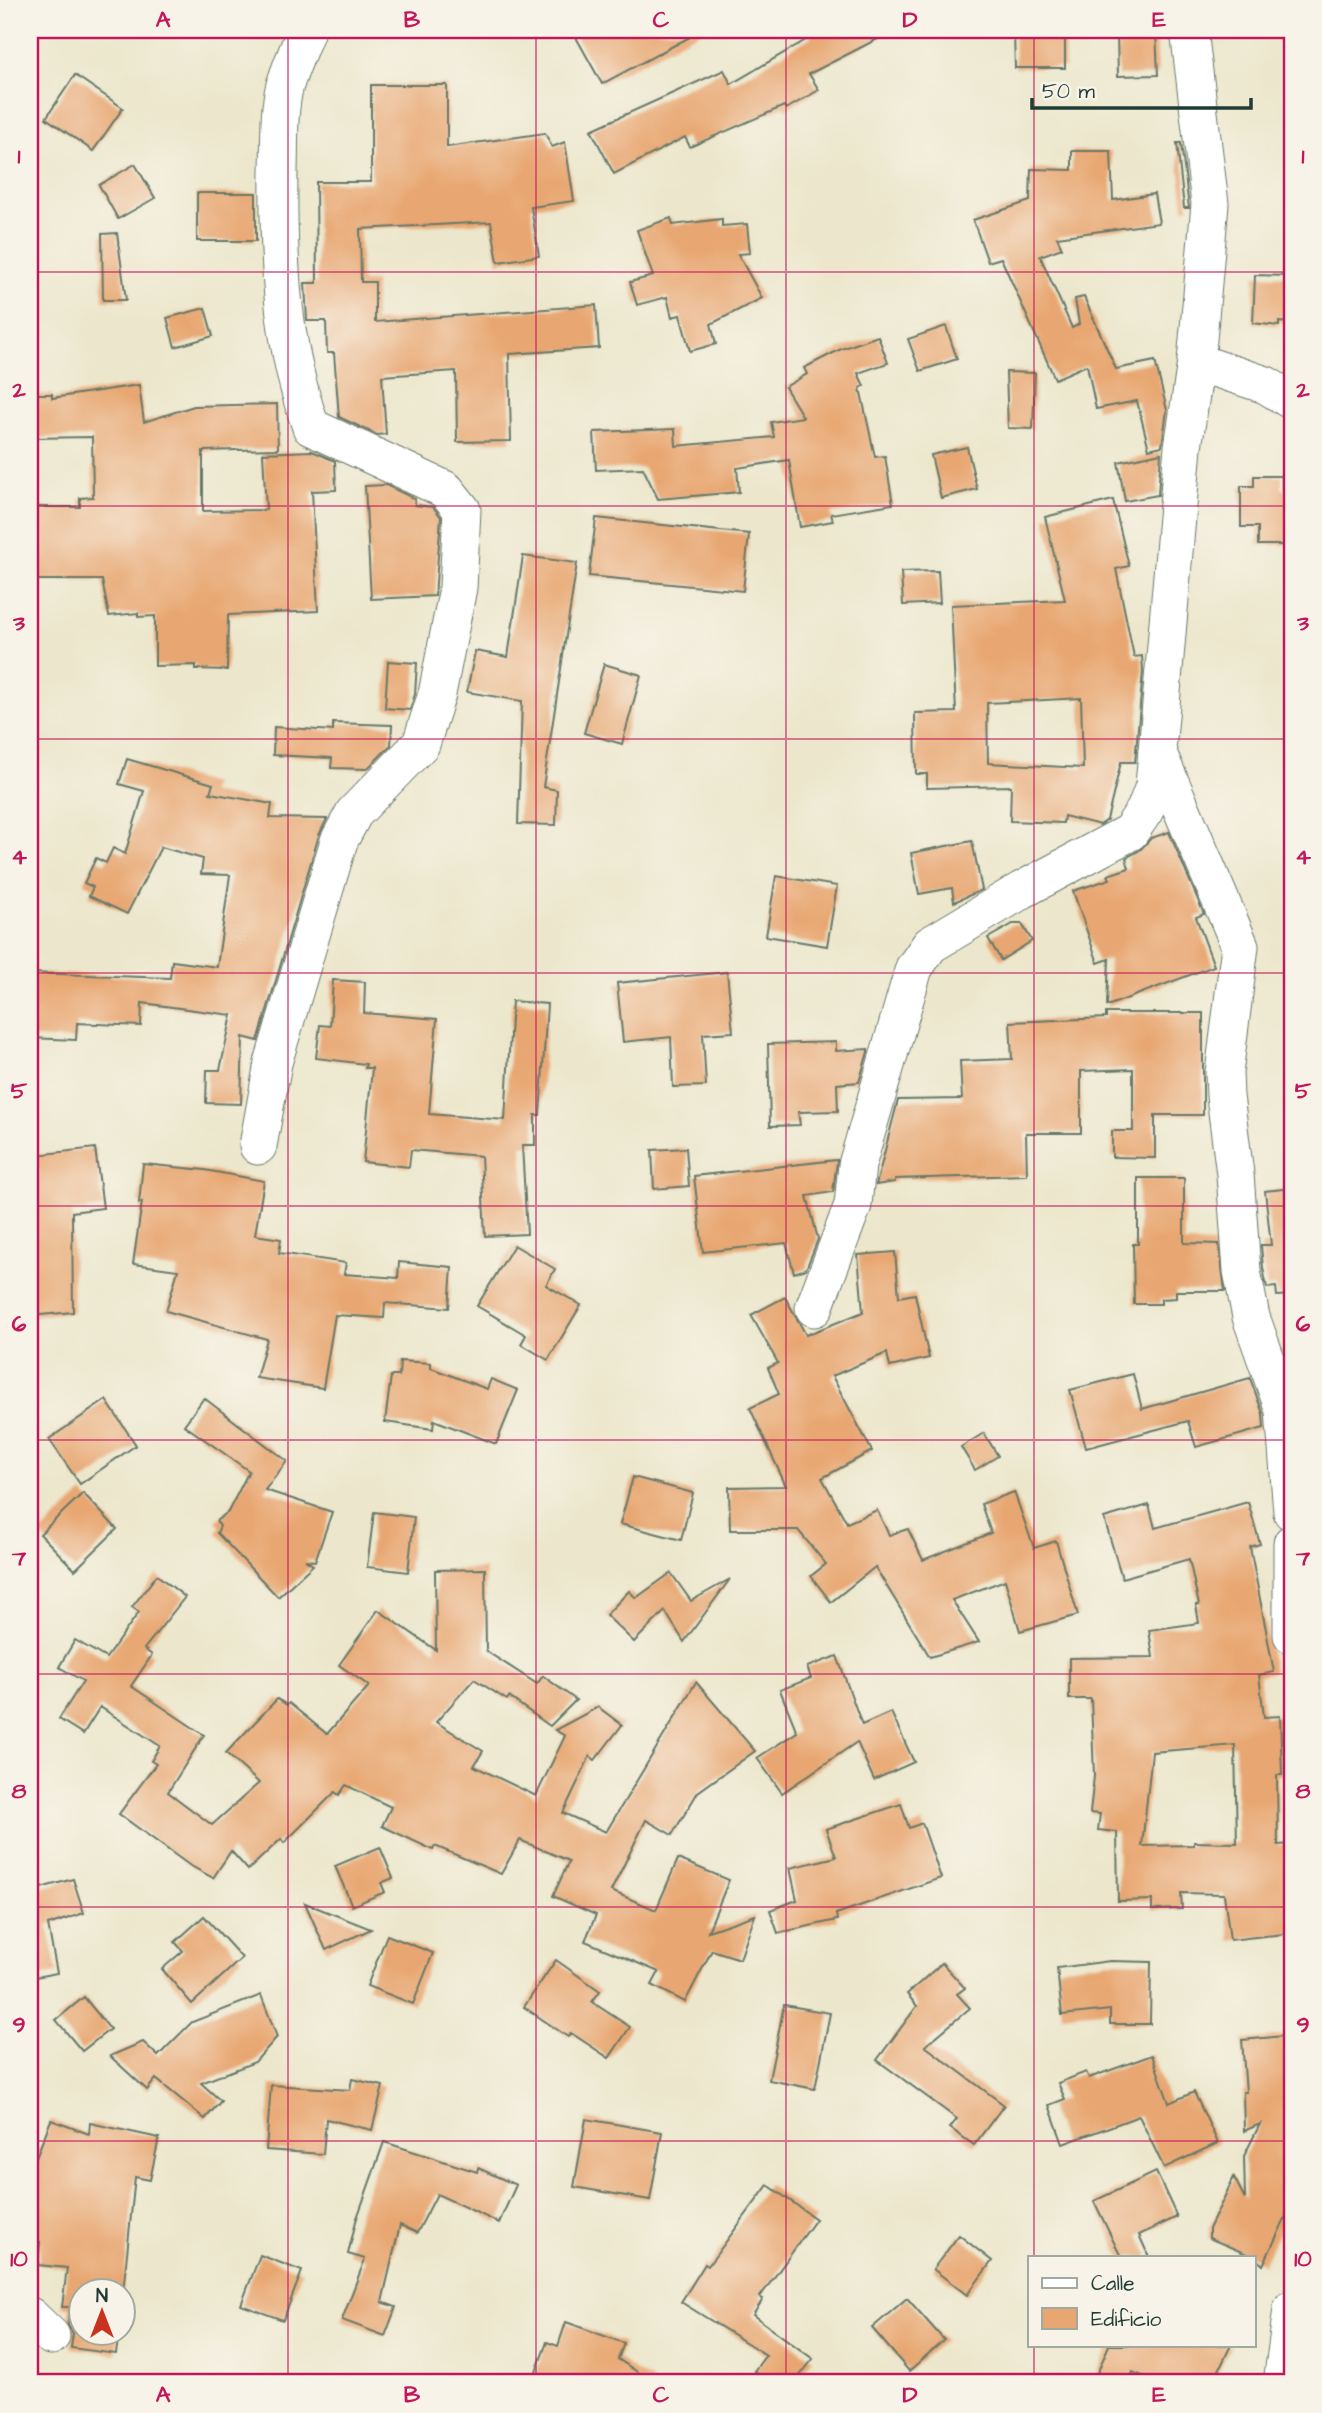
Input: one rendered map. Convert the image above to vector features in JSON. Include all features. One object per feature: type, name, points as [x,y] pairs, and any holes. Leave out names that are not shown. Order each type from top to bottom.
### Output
[{"type":"street","points":[[258,1146],[273,1063],[339,841],[354,813],[421,744],[437,694],[458,588],[463,510],[446,489],[311,427],[300,397],[284,319],[279,232],[279,154],[284,87],[306,30]]},
{"type":"street","points":[[814,1308],[853,1205],[857,1165],[914,968],[930,945],[1022,890],[1130,832],[1145,810],[1154,786],[1183,447],[1196,362],[1210,204],[1189,30]]},
{"type":"street","points":[[1196,362],[1266,385],[1292,401]]},
{"type":"street","points":[[1157,751],[1240,946],[1224,1073],[1225,1096],[1236,1174],[1242,1271],[1251,1317],[1284,1410],[1292,1512]]},
{"type":"street","points":[[1292,1543],[1292,1636]]},
{"type":"street","points":[[1282,2383],[1292,2309]]},
{"type":"building","points":[[572,30],[703,30],[602,84]]},
{"type":"building","points":[[807,30],[895,30],[809,74],[819,90],[786,109],[784,106],[690,147],[685,137],[614,174],[591,130],[724,70],[731,84],[811,37]]},
{"type":"building","points":[[1156,31],[1158,75],[1118,76],[1117,32]]},
{"type":"building","points":[[1014,33],[1065,33],[1065,68],[1015,68]]},
{"type":"building","points":[[75,75],[123,108],[93,151],[46,118]]},
{"type":"building","points":[[371,85],[447,85],[447,147],[545,133],[552,147],[565,142],[574,201],[531,207],[539,256],[498,262],[491,222],[360,229],[361,282],[375,282],[375,322],[596,305],[599,348],[509,354],[511,441],[457,442],[456,371],[382,376],[386,434],[377,435],[339,417],[334,353],[327,353],[326,321],[307,321],[305,283],[317,283],[316,182],[371,182]]},
{"type":"building","points":[[1177,143],[1181,143],[1189,208],[1184,208]]},
{"type":"building","points":[[1072,151],[1111,151],[1113,200],[1154,194],[1159,223],[1057,237],[1062,248],[1040,256],[1072,328],[1079,324],[1075,299],[1084,297],[1116,369],[1155,361],[1167,410],[1162,446],[1149,449],[1137,401],[1096,409],[1087,365],[1055,379],[1001,258],[988,262],[973,220],[1030,201],[1031,169],[1072,170]]},
{"type":"building","points":[[135,164],[155,198],[118,219],[99,185]]},
{"type":"building","points":[[197,193],[256,193],[256,241],[197,241]]},
{"type":"building","points":[[671,218],[673,225],[722,219],[722,226],[747,224],[750,253],[738,254],[762,298],[711,324],[716,344],[690,351],[680,315],[672,317],[667,297],[637,305],[630,282],[653,276],[637,230]]},
{"type":"building","points":[[117,233],[126,300],[103,300],[102,234]]},
{"type":"building","points":[[1255,275],[1292,276],[1292,323],[1279,322],[1279,326],[1253,323]]},
{"type":"building","points":[[205,308],[213,336],[175,347],[167,318]]},
{"type":"building","points":[[946,326],[957,359],[920,371],[908,339]]},
{"type":"building","points":[[878,336],[888,363],[858,373],[864,386],[860,388],[875,457],[885,456],[893,504],[831,514],[833,521],[800,527],[789,460],[737,468],[739,492],[658,499],[643,468],[596,470],[594,432],[675,429],[676,446],[774,437],[771,422],[803,417],[785,387],[807,374],[804,368],[841,349]]},
{"type":"building","points":[[1006,372],[1035,373],[1033,429],[1008,428]]},
{"type":"building","points":[[139,385],[144,422],[194,406],[277,404],[278,449],[203,451],[203,511],[266,510],[263,453],[312,451],[335,461],[336,490],[312,491],[318,611],[228,615],[227,670],[196,669],[196,665],[155,666],[155,616],[138,617],[138,613],[109,616],[102,580],[30,580],[30,507],[80,507],[80,498],[93,497],[92,437],[30,438],[30,394],[52,394],[52,398]]},
{"type":"building","points":[[967,447],[977,489],[941,498],[931,455]]},
{"type":"building","points":[[1161,453],[1158,495],[1125,501],[1118,462]]},
{"type":"building","points":[[1254,476],[1282,476],[1282,489],[1292,489],[1292,545],[1258,545],[1258,527],[1241,527],[1241,486],[1254,486]]},
{"type":"building","points":[[386,485],[415,499],[415,505],[433,507],[441,517],[435,596],[371,599],[365,486]]},
{"type":"building","points":[[1113,500],[1129,566],[1116,569],[1134,657],[1142,656],[1135,762],[1121,762],[1107,820],[1100,825],[1064,816],[1063,823],[1010,821],[1011,786],[927,788],[927,774],[916,774],[915,713],[956,712],[951,605],[1065,600],[1045,517]],"holes":[[[1081,698],[1083,768],[988,763],[987,703]]]},
{"type":"building","points":[[596,518],[749,534],[743,591],[589,576]]},
{"type":"building","points":[[523,556],[577,563],[543,787],[557,790],[556,825],[518,824],[522,701],[467,692],[475,651],[508,657]]},
{"type":"building","points":[[938,571],[940,603],[903,605],[901,572]]},
{"type":"building","points":[[388,661],[417,663],[415,694],[410,710],[385,708]]},
{"type":"building","points":[[604,664],[641,675],[622,744],[584,733]]},
{"type":"building","points":[[333,723],[392,725],[391,745],[367,769],[331,768],[332,758],[273,755],[274,727],[333,731]]},
{"type":"building","points":[[127,759],[213,784],[210,793],[272,804],[270,818],[327,819],[319,835],[258,1041],[243,1037],[241,1104],[206,1103],[207,1070],[220,1070],[232,1015],[142,1003],[141,1026],[77,1023],[76,1040],[30,1038],[30,973],[170,978],[172,961],[217,967],[230,875],[201,874],[203,859],[161,847],[127,914],[89,896],[93,887],[84,883],[96,858],[106,863],[113,848],[125,854],[144,791],[119,784]]},
{"type":"building","points":[[1169,832],[1204,914],[1196,917],[1214,966],[1107,1006],[1109,959],[1098,963],[1073,891],[1110,879],[1108,875],[1129,868],[1126,858],[1140,850],[1151,838]]},
{"type":"building","points":[[972,841],[982,890],[954,902],[952,888],[919,894],[911,853]]},
{"type":"building","points":[[776,876],[837,886],[827,946],[766,936]]},
{"type":"building","points":[[1013,924],[1022,924],[1032,941],[1001,960],[988,938]]},
{"type":"building","points":[[727,972],[733,1032],[703,1034],[706,1086],[673,1087],[671,1037],[623,1042],[617,983]]},
{"type":"building","points":[[333,980],[365,982],[364,1013],[437,1019],[429,1114],[505,1120],[512,1001],[547,1004],[540,1115],[535,1115],[535,1145],[522,1145],[527,1234],[485,1236],[481,1156],[411,1150],[409,1167],[363,1162],[372,1068],[365,1068],[366,1064],[316,1058],[320,1025],[330,1026]]},
{"type":"building","points":[[1106,1013],[1203,1013],[1203,1115],[1155,1115],[1155,1158],[1112,1157],[1112,1131],[1133,1131],[1133,1069],[1081,1071],[1081,1133],[1026,1133],[1027,1175],[895,1179],[895,1182],[876,1185],[898,1100],[962,1099],[960,1061],[1012,1059],[1010,1022],[1106,1018]]},
{"type":"building","points":[[836,1042],[836,1051],[868,1049],[859,1082],[837,1084],[838,1111],[798,1112],[800,1125],[770,1126],[768,1044]]},
{"type":"building","points":[[95,1148],[103,1208],[72,1212],[73,1312],[30,1316],[30,1177],[39,1176],[36,1155]]},
{"type":"building","points":[[686,1148],[689,1186],[654,1189],[652,1150]]},
{"type":"building","points":[[837,1160],[833,1192],[807,1196],[818,1239],[806,1269],[794,1273],[786,1243],[703,1252],[694,1176]]},
{"type":"building","points":[[143,1164],[205,1170],[264,1181],[255,1235],[281,1239],[279,1253],[346,1263],[344,1274],[398,1278],[399,1262],[452,1267],[449,1308],[385,1303],[384,1318],[335,1315],[323,1388],[256,1378],[267,1339],[166,1311],[178,1270],[133,1264],[142,1202],[139,1203]]},
{"type":"building","points":[[1138,1178],[1184,1178],[1184,1243],[1219,1244],[1225,1291],[1176,1291],[1176,1298],[1161,1299],[1161,1304],[1134,1304],[1133,1244],[1138,1244]]},
{"type":"building","points":[[1292,1188],[1292,1295],[1277,1296],[1276,1287],[1267,1288],[1263,1268],[1261,1245],[1271,1245],[1265,1191]]},
{"type":"building","points":[[514,1245],[555,1269],[546,1285],[581,1305],[548,1360],[521,1344],[526,1335],[477,1306]]},
{"type":"building","points":[[895,1252],[899,1297],[915,1294],[929,1358],[890,1367],[887,1353],[832,1376],[872,1451],[822,1478],[847,1523],[877,1510],[889,1535],[908,1529],[923,1560],[991,1533],[981,1504],[1014,1492],[1034,1548],[1056,1541],[1078,1615],[1020,1631],[1005,1580],[952,1600],[979,1642],[930,1657],[875,1567],[831,1602],[811,1576],[826,1564],[798,1530],[730,1530],[729,1487],[786,1486],[750,1408],[779,1394],[768,1368],[778,1363],[751,1315],[785,1297],[806,1335],[863,1312],[858,1255]]},
{"type":"building","points":[[400,1361],[431,1363],[431,1368],[487,1389],[491,1379],[518,1390],[496,1444],[434,1420],[433,1429],[385,1422],[391,1376],[399,1376]]},
{"type":"building","points":[[1133,1374],[1142,1409],[1250,1378],[1263,1414],[1264,1428],[1196,1447],[1188,1421],[1086,1448],[1070,1390]]},
{"type":"building","points":[[204,1398],[287,1461],[265,1490],[332,1512],[315,1561],[305,1560],[313,1565],[278,1597],[217,1533],[220,1526],[216,1521],[228,1512],[249,1471],[184,1425]]},
{"type":"building","points":[[106,1400],[136,1445],[80,1484],[49,1439]]},
{"type":"building","points":[[984,1433],[998,1456],[975,1470],[961,1447]]},
{"type":"building","points":[[633,1477],[693,1493],[681,1540],[620,1524]]},
{"type":"building","points":[[83,1493],[117,1529],[75,1570],[40,1534]]},
{"type":"building","points":[[1248,1502],[1260,1544],[1250,1547],[1274,1672],[1259,1675],[1264,1717],[1280,1716],[1282,1775],[1277,1775],[1278,1845],[1292,1844],[1292,1933],[1230,1940],[1224,1894],[1181,1893],[1182,1909],[1152,1910],[1152,1900],[1118,1901],[1117,1832],[1098,1830],[1100,1814],[1090,1813],[1094,1776],[1091,1699],[1069,1699],[1069,1658],[1153,1657],[1149,1630],[1199,1623],[1196,1605],[1199,1605],[1189,1559],[1122,1578],[1104,1518],[1149,1505],[1155,1528]],"holes":[[[1235,1745],[1237,1843],[1194,1842],[1194,1845],[1142,1846],[1152,1752]]]},
{"type":"building","points":[[374,1512],[414,1517],[408,1572],[367,1567]]},
{"type":"building","points":[[485,1569],[486,1651],[537,1684],[543,1676],[576,1700],[550,1726],[509,1697],[507,1700],[474,1679],[436,1722],[483,1751],[474,1766],[536,1796],[565,1736],[555,1730],[598,1707],[622,1725],[595,1760],[590,1756],[563,1813],[606,1832],[696,1682],[755,1751],[698,1792],[672,1835],[646,1820],[611,1891],[656,1910],[678,1859],[729,1880],[708,1931],[755,1915],[740,1959],[712,1950],[685,2002],[652,1985],[659,1972],[585,1941],[596,1915],[553,1896],[569,1861],[520,1840],[501,1874],[435,1846],[433,1850],[382,1826],[391,1807],[346,1785],[339,1795],[335,1792],[284,1843],[281,1839],[248,1870],[231,1851],[213,1878],[189,1865],[119,1814],[156,1764],[151,1761],[160,1746],[100,1707],[83,1734],[59,1719],[83,1681],[59,1667],[75,1640],[106,1658],[139,1612],[132,1607],[157,1575],[185,1597],[144,1649],[152,1655],[131,1686],[204,1735],[168,1792],[212,1825],[259,1783],[226,1753],[277,1699],[287,1705],[289,1703],[327,1734],[369,1686],[339,1665],[378,1610],[436,1650],[435,1570]]},
{"type":"building","points":[[671,1573],[691,1601],[730,1579],[684,1642],[665,1611],[634,1642],[606,1615],[629,1591],[636,1598]]},
{"type":"building","points":[[837,1656],[862,1725],[891,1712],[914,1762],[874,1780],[857,1742],[782,1793],[757,1758],[797,1732],[780,1690],[811,1678],[807,1667]]},
{"type":"building","points":[[901,1804],[909,1828],[922,1823],[941,1878],[836,1914],[837,1920],[778,1933],[770,1910],[797,1900],[790,1868],[836,1857],[826,1829]]},
{"type":"building","points":[[380,1847],[393,1878],[381,1883],[385,1892],[352,1906],[335,1866]]},
{"type":"building","points":[[73,1879],[84,1913],[48,1925],[57,1973],[30,1978],[30,1891]]},
{"type":"building","points":[[305,1903],[371,1929],[326,1950]]},
{"type":"building","points":[[204,1916],[242,1958],[192,2004],[162,1969],[183,1951],[175,1942]]},
{"type":"building","points":[[387,1935],[433,1953],[413,2004],[367,1986]]},
{"type":"building","points":[[556,1960],[600,1991],[592,2002],[630,2027],[609,2058],[571,2033],[568,2037],[524,2007]]},
{"type":"building","points":[[1110,1961],[1151,1962],[1150,2024],[1110,2024],[1110,2010],[1062,2015],[1057,1968]]},
{"type":"building","points":[[942,1963],[965,1988],[957,1994],[970,2008],[925,2046],[1004,2105],[974,2145],[950,2128],[957,2119],[877,2060],[917,2006],[907,1994]]},
{"type":"building","points":[[261,1995],[277,2037],[255,2062],[201,2083],[221,2101],[205,2119],[156,2079],[147,2090],[110,2056],[143,2042],[158,2056],[192,2022]]},
{"type":"building","points":[[84,1997],[110,2029],[82,2051],[56,2020]]},
{"type":"building","points":[[784,2005],[830,2013],[815,2089],[769,2080]]},
{"type":"building","points":[[1284,2036],[1285,2044],[1292,2042],[1292,2204],[1263,2265],[1256,2256],[1209,2238],[1209,2229],[1234,2177],[1245,2199],[1244,2156],[1260,2124],[1244,2131],[1243,2092],[1246,2092],[1242,2040]]},
{"type":"building","points":[[1152,2055],[1169,2103],[1194,2092],[1218,2143],[1164,2168],[1139,2116],[1063,2144],[1049,2105],[1065,2099],[1058,2083],[1086,2072],[1089,2078]]},
{"type":"building","points":[[352,2079],[383,2086],[372,2130],[326,2119],[323,2154],[266,2150],[271,2085],[350,2090]]},
{"type":"building","points":[[586,2119],[662,2132],[650,2200],[574,2187]]},
{"type":"building","points":[[51,2120],[89,2134],[90,2123],[159,2138],[150,2180],[135,2177],[125,2276],[66,2276],[66,2307],[62,2307],[67,2268],[38,2265],[40,2242],[30,2242],[34,2188],[30,2188],[30,2157],[36,2157]]},
{"type":"building","points":[[384,2142],[477,2172],[478,2168],[516,2185],[499,2223],[437,2194],[417,2233],[400,2225],[382,2302],[396,2307],[385,2336],[342,2320],[365,2259],[348,2254],[356,2221]]},
{"type":"building","points":[[1156,2172],[1177,2217],[1139,2235],[1149,2256],[1121,2256],[1094,2201]]},
{"type":"building","points":[[768,2185],[816,2219],[760,2297],[763,2299],[753,2315],[813,2359],[794,2383],[771,2383],[754,2371],[766,2355],[681,2302],[705,2264],[708,2266]]},
{"type":"building","points":[[959,2235],[992,2261],[967,2295],[933,2269]]},
{"type":"building","points":[[260,2255],[302,2271],[283,2320],[241,2305]]},
{"type":"building","points":[[907,2298],[944,2340],[909,2371],[872,2328]]},
{"type":"building","points":[[566,2322],[624,2343],[618,2359],[654,2383],[532,2383],[547,2342],[558,2346]]},
{"type":"building","points":[[71,2346],[117,2346],[116,2354]]},
{"type":"building","points":[[1109,2346],[1231,2346],[1213,2383],[1159,2383],[1133,2372],[1128,2383],[1093,2383]]}]
